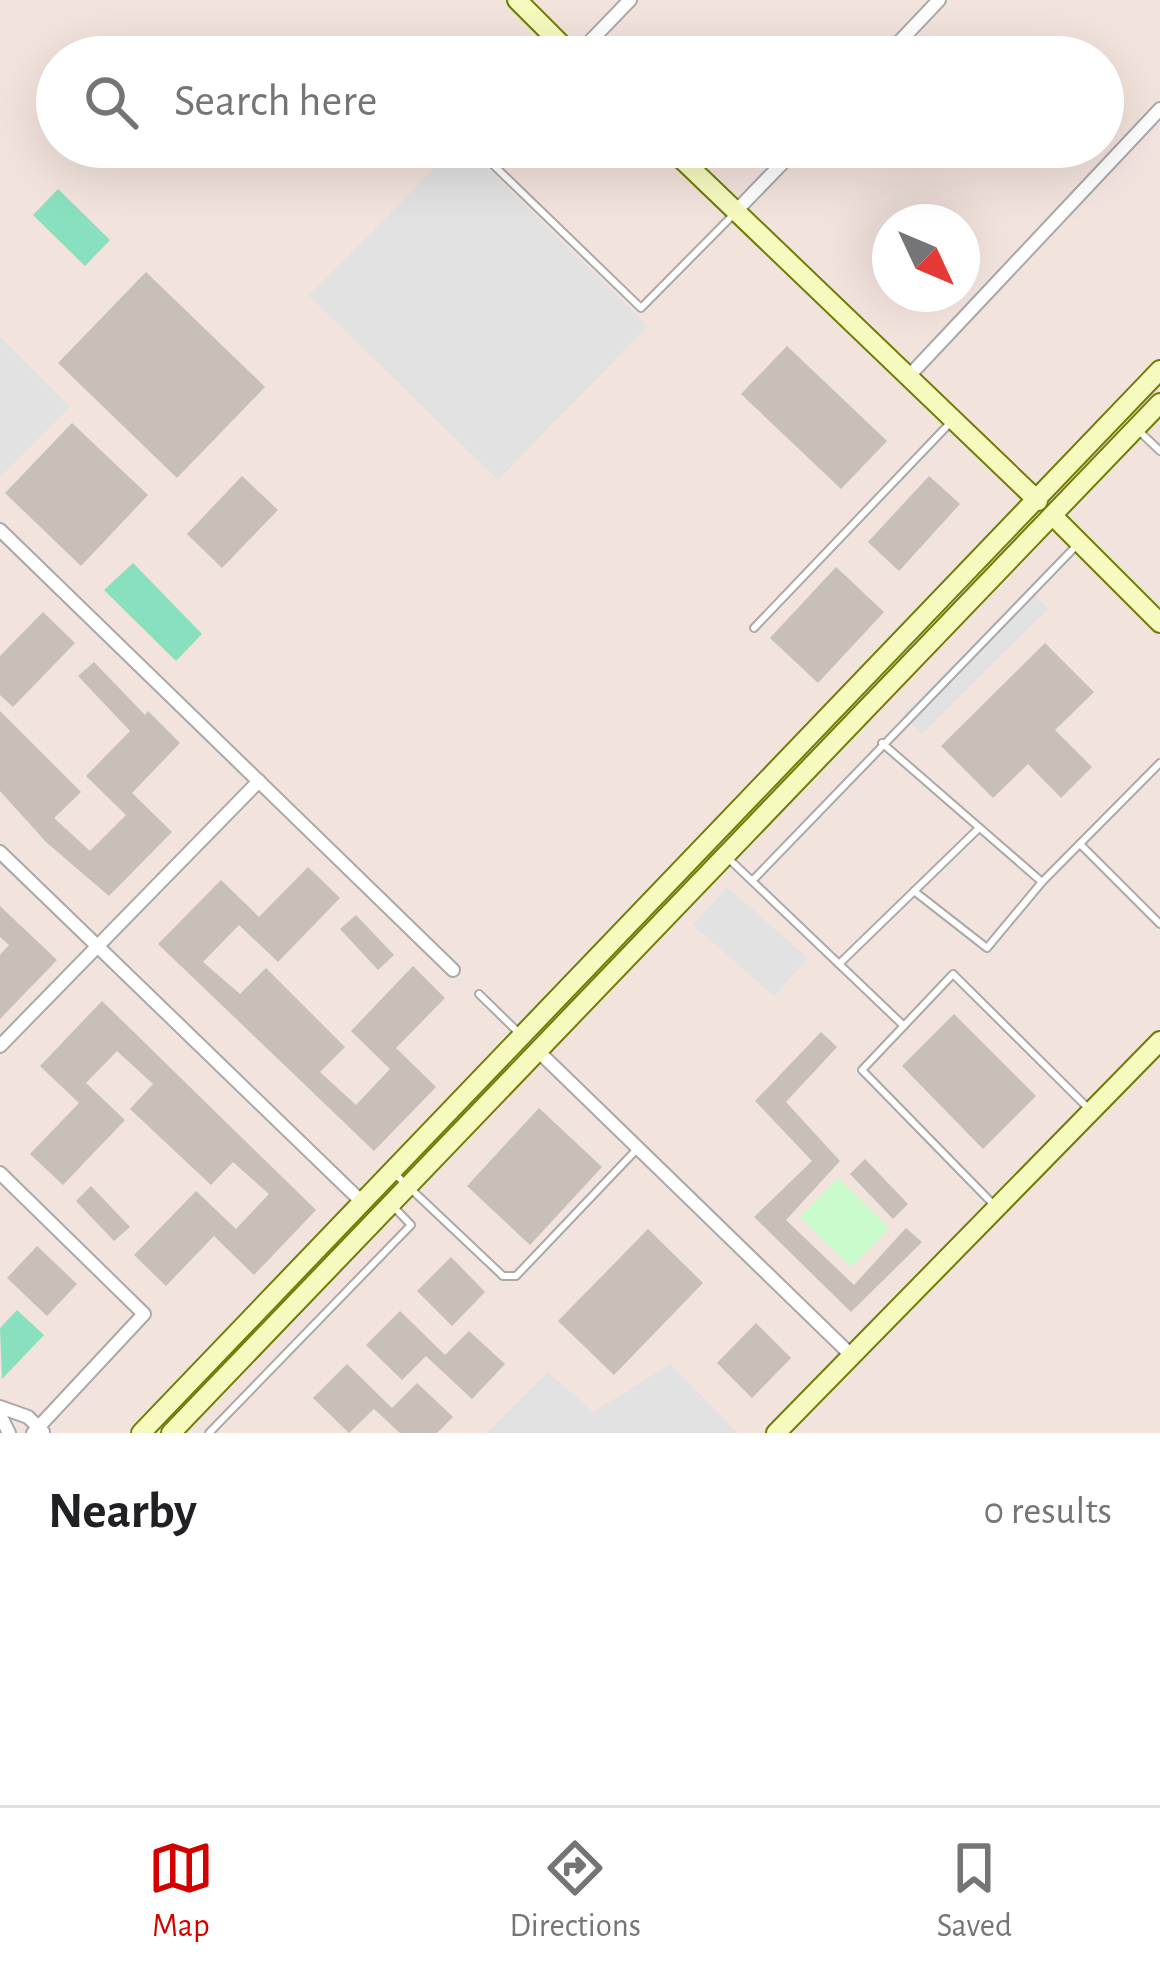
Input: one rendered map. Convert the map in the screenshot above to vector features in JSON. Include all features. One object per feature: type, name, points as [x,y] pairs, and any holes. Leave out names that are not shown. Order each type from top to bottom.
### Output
[{"type":"street","points":[[517,0],[554,36]]},
{"type":"street","points":[[595,36],[630,0]]},
{"type":"street","points":[[905,36],[939,0]]},
{"type":"street","points":[[1124,148],[1160,110]]},
{"type":"street","points":[[691,168],[1038,502]]},
{"type":"street","points":[[736,211],[778,168]]},
{"type":"street","points":[[909,376],[1105,168]]},
{"type":"street","points":[[171,1433],[219,1367],[363,1203],[400,1179],[530,1044],[686,865],[1160,370]]},
{"type":"street","points":[[530,1044],[704,883],[1160,403]]},
{"type":"street","points":[[1053,516],[1160,623]]},
{"type":"street","points":[[0,530],[453,970]]},
{"type":"street","points":[[0,1046],[259,781]]},
{"type":"street","points":[[710,841],[728,858]]},
{"type":"street","points":[[0,852],[363,1203]]},
{"type":"street","points":[[686,865],[704,883]]},
{"type":"street","points":[[776,1433],[1160,1042]]},
{"type":"street","points":[[530,1044],[851,1355]]},
{"type":"street","points":[[0,1173],[144,1315],[39,1431],[28,1417],[0,1411]]},
{"type":"street","points":[[242,1342],[389,1202],[400,1179]]},
{"type":"street","points":[[141,1433],[219,1367]]},
{"type":"street","points":[[0,1411],[9,1433]]},
{"type":"lane","points":[[496,168],[641,308],[736,211]]},
{"type":"lane","points":[[754,628],[953,421]]},
{"type":"lane","points":[[1136,428],[1160,451]]},
{"type":"lane","points":[[752,881],[1079,543]]},
{"type":"lane","points":[[883,743],[976,830],[1042,882]]},
{"type":"lane","points":[[914,891],[987,948],[1042,882],[1160,763]]},
{"type":"lane","points":[[838,964],[976,830]]},
{"type":"lane","points":[[1080,844],[1160,924]]},
{"type":"lane","points":[[728,858],[904,1027]]},
{"type":"lane","points":[[996,1208],[862,1070],[953,974],[1090,1111]]},
{"type":"lane","points":[[479,994],[530,1044]]},
{"type":"lane","points":[[400,1179],[503,1276],[515,1276],[638,1148]]},
{"type":"lane","points":[[208,1433],[411,1226],[389,1202]]},
{"type":"shaded area","points":[[0,0],[1160,0],[1160,1433],[0,1433]]},
{"type":"shaded area","points":[[434,168],[486,168],[648,326],[498,480],[309,296]]},
{"type":"shaded area","points":[[0,337],[70,407],[0,477]]},
{"type":"shaded area","points":[[1029,590],[1048,609],[922,734],[903,715]]},
{"type":"shaded area","points":[[727,887],[808,958],[774,996],[693,925]]},
{"type":"shaded area","points":[[670,1364],[738,1433],[487,1433],[548,1372],[593,1412]]},
{"type":"green space","points":[[58,189],[110,240],[85,266],[33,215]]},
{"type":"green space","points":[[133,563],[202,634],[176,661],[104,590]]},
{"type":"green space","points":[[838,1178],[889,1228],[851,1267],[800,1217]]},
{"type":"green space","points":[[17,1310],[44,1335],[2,1379],[0,1328]]},
{"type":"building","points":[[146,272],[265,387],[177,478],[58,363]]},
{"type":"building","points":[[787,346],[887,441],[841,489],[741,394]]},
{"type":"building","points":[[72,423],[148,495],[81,566],[5,493]]},
{"type":"building","points":[[242,476],[278,510],[222,568],[187,534]]},
{"type":"building","points":[[929,476],[960,504],[899,571],[868,542]]},
{"type":"building","points":[[836,567],[884,612],[818,683],[770,638]]},
{"type":"building","points":[[43,612],[75,643],[13,707],[0,695],[0,656]]},
{"type":"building","points":[[1045,643],[1094,692],[1055,730],[1092,767],[1061,798],[1028,764],[993,798],[941,746]]},
{"type":"building","points":[[94,662],[145,715],[148,711],[180,743],[132,793],[172,832],[109,896],[46,842],[0,791],[0,711],[81,792],[54,818],[90,851],[126,815],[86,776],[130,731],[78,676]]},
{"type":"building","points":[[308,867],[340,898],[278,962],[239,925],[203,962],[240,994],[266,968],[345,1047],[320,1072],[356,1105],[390,1069],[351,1031],[413,966],[445,998],[396,1048],[436,1087],[374,1151],[158,944],[221,880],[259,917]]},
{"type":"building","points":[[0,906],[57,960],[0,1019],[0,955],[9,945],[0,937]]},
{"type":"building","points":[[356,915],[394,955],[378,970],[340,929]]},
{"type":"building","points":[[102,1001],[316,1210],[254,1275],[214,1236],[166,1286],[134,1255],[196,1191],[236,1229],[269,1194],[233,1162],[211,1185],[130,1109],[153,1084],[117,1051],[86,1083],[125,1120],[63,1185],[30,1154],[79,1103],[40,1066]]},
{"type":"building","points":[[954,1014],[1036,1096],[983,1149],[902,1066]]},
{"type":"building","points":[[821,1032],[837,1047],[786,1102],[840,1161],[786,1220],[854,1285],[906,1228],[922,1242],[851,1312],[754,1217],[812,1161],[755,1101]]},
{"type":"building","points":[[539,1108],[602,1167],[530,1245],[467,1186]]},
{"type":"building","points":[[865,1159],[908,1204],[893,1219],[850,1174]]},
{"type":"building","points":[[91,1186],[130,1227],[114,1241],[76,1201]]},
{"type":"building","points":[[648,1229],[703,1283],[614,1375],[558,1321]]},
{"type":"building","points":[[37,1246],[77,1284],[47,1316],[7,1278]]},
{"type":"building","points":[[451,1257],[485,1292],[452,1326],[417,1291]]},
{"type":"building","points":[[400,1311],[445,1355],[469,1331],[505,1364],[472,1399],[426,1356],[402,1380],[366,1345]]},
{"type":"building","points":[[756,1323],[791,1358],[752,1398],[717,1363]]},
{"type":"building","points":[[347,1364],[392,1408],[417,1383],[453,1417],[437,1433],[400,1433],[374,1409],[349,1433],[313,1398]]}]
